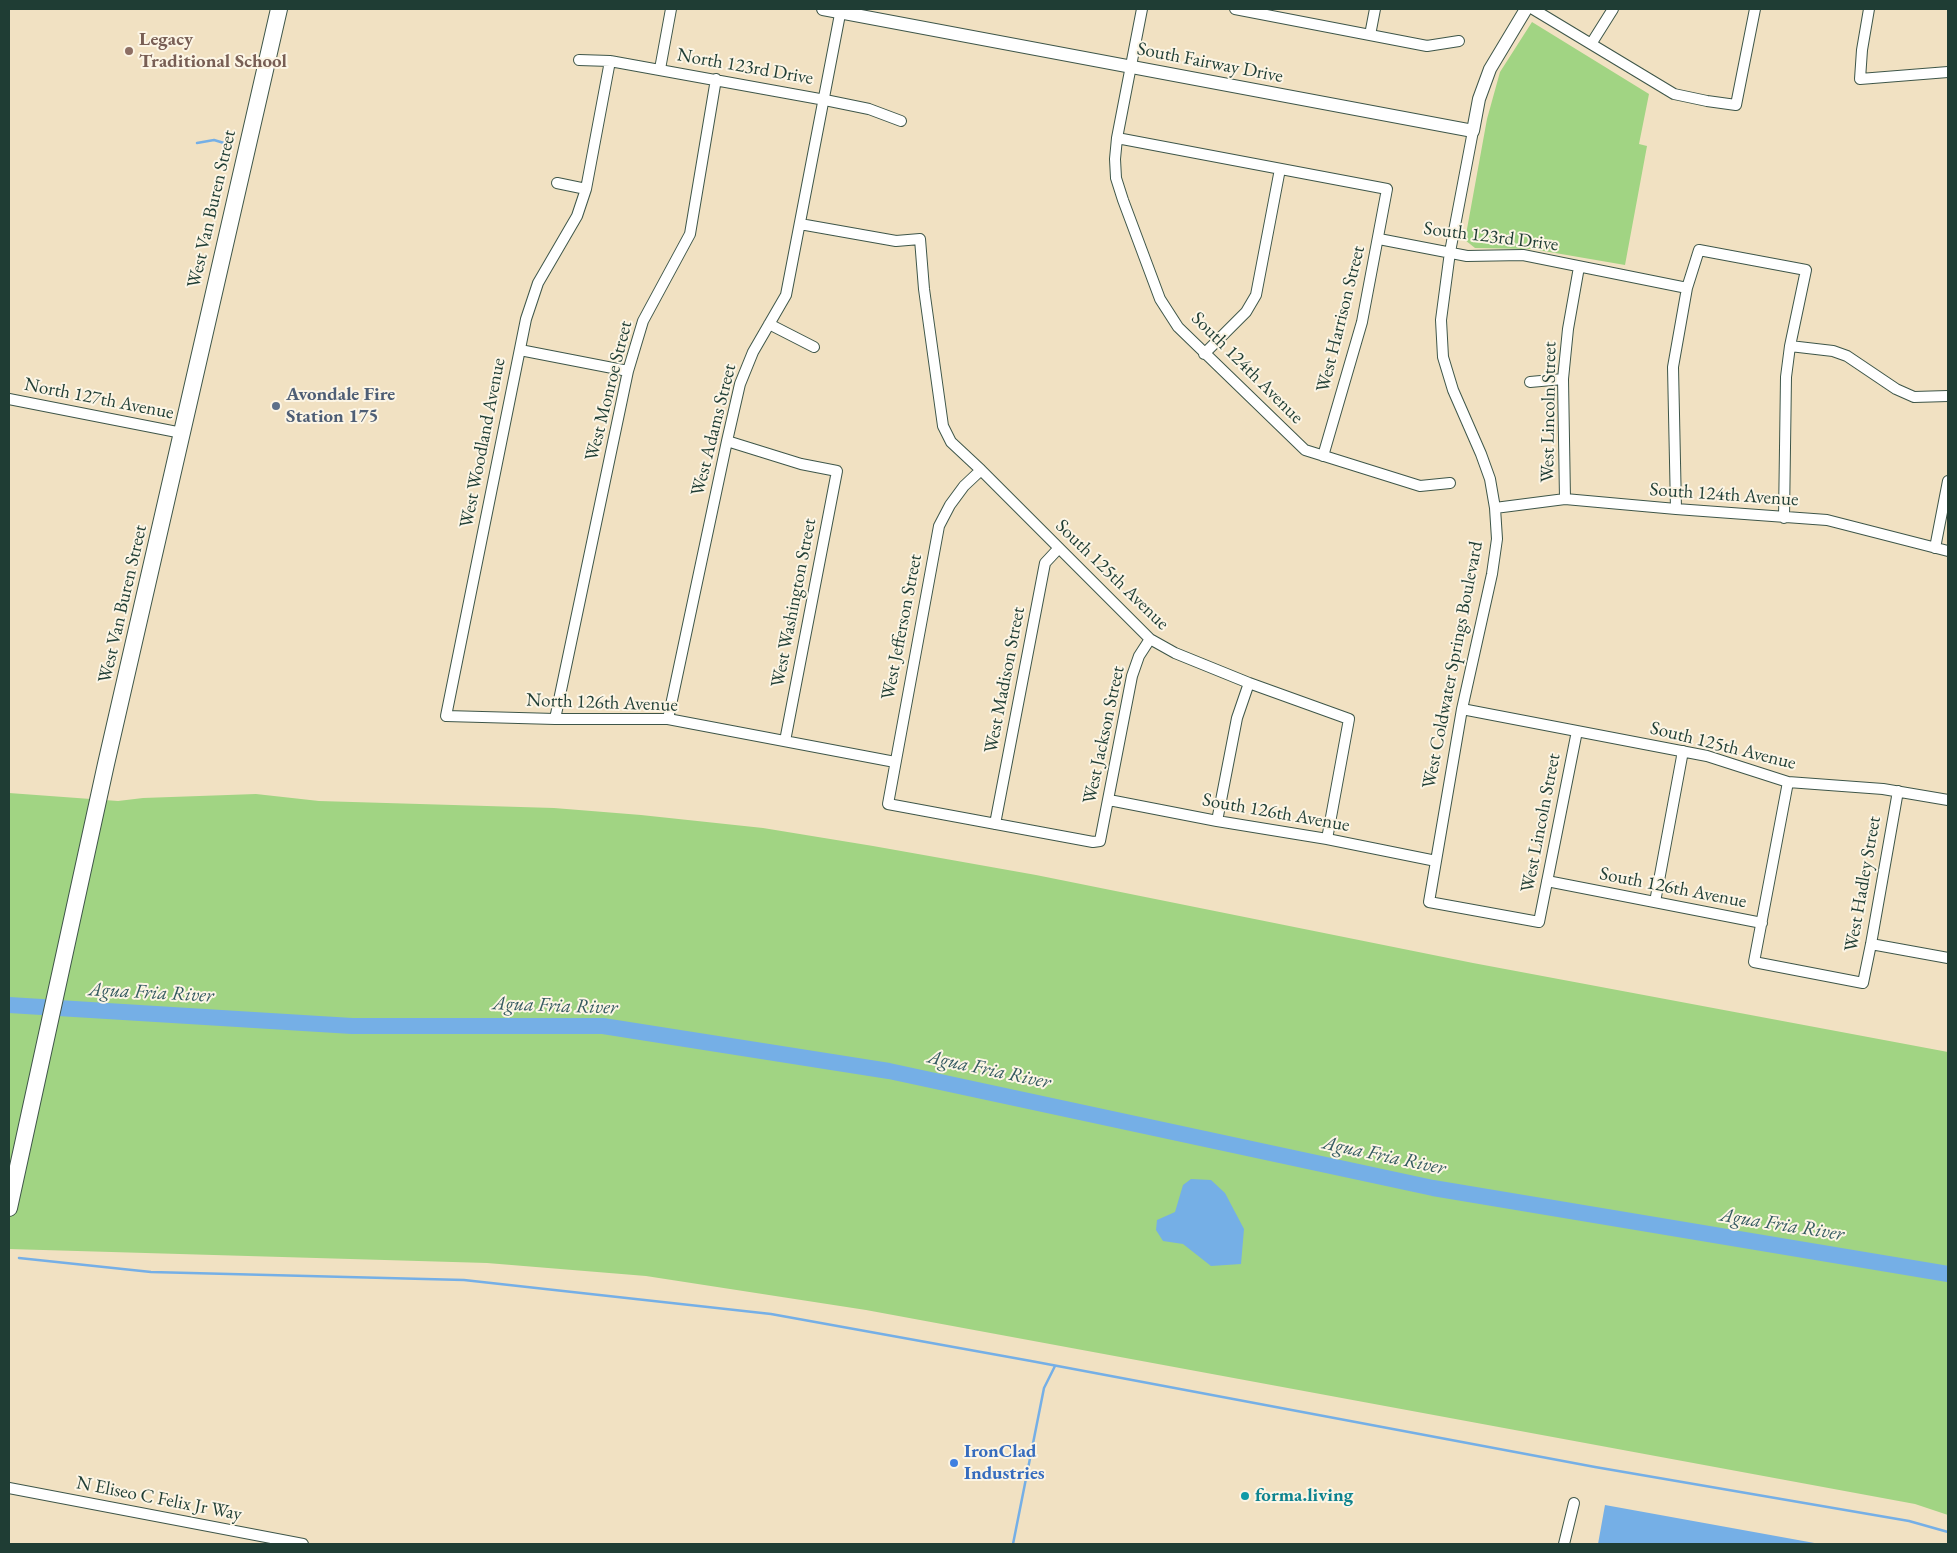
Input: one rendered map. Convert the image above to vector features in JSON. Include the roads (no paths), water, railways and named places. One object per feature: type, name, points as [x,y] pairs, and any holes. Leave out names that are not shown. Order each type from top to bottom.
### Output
[{"type":"main road","name":"West Van Buren Street","points":[[9,1208],[101,788],[279,9]]},
{"type":"street","points":[[660,69],[671,9]]},
{"type":"street","name":"South Fairway Drive","points":[[823,9],[841,10],[940,31],[1473,131]]},
{"type":"street","points":[[1142,9],[1117,138],[1280,169],[1256,296],[1246,312],[1204,354]]},
{"type":"street","points":[[1235,9],[1262,11],[1427,46],[1459,41]]},
{"type":"street","points":[[1370,35],[1375,9]]},
{"type":"street","name":"West Coldwater Springs Boulevard","points":[[1526,9],[1490,69],[1480,99],[1450,252],[1441,320],[1443,357],[1453,390],[1490,479],[1495,508],[1497,539],[1462,709],[1429,902],[1539,922]]},
{"type":"street","points":[[1533,9],[1674,94],[1736,105],[1755,9]]},
{"type":"street","points":[[1591,44],[1613,9]]},
{"type":"street","points":[[1869,9],[1862,50],[1860,79],[1948,72]]},
{"type":"street","name":"West Adams Street","points":[[668,719],[726,441],[740,384],[753,352],[786,295],[841,10]]},
{"type":"street","name":"North 123rd Drive","points":[[579,60],[610,61],[716,79],[869,109],[901,121]]},
{"type":"street","name":"West Woodland Avenue","points":[[446,716],[526,319],[538,284],[577,216],[586,188],[610,61]]},
{"type":"street","name":"West Monroe Street","points":[[555,719],[628,371],[644,321],[690,234],[716,79]]},
{"type":"street","name":"South 124th Avenue","points":[[1117,138],[1116,178],[1160,299],[1178,327],[1204,354],[1305,450],[1420,486],[1450,483]]},
{"type":"street","name":"West Harrison Street","points":[[1280,169],[1387,188],[1362,322],[1323,456]]},
{"type":"street","points":[[557,184],[586,188]]},
{"type":"street","name":"South 125th Avenue","points":[[800,224],[896,241],[920,239],[924,290],[943,426],[951,442],[1150,639],[1175,654],[1349,719],[1327,839]]},
{"type":"street","name":"South 123rd Drive","points":[[1379,239],[1467,256],[1523,255],[1687,288]]},
{"type":"street","points":[[1676,509],[1672,367],[1687,288],[1699,250],[1806,270],[1790,346],[1786,377],[1784,518]]},
{"type":"street","name":"West Lincoln Street","points":[[1565,498],[1563,379],[1568,329],[1580,267]]},
{"type":"street","points":[[769,324],[814,347]]},
{"type":"street","points":[[1790,346],[1833,351],[1847,356],[1896,389],[1914,397],[1948,396]]},
{"type":"street","points":[[520,350],[628,371]]},
{"type":"street","points":[[1530,382],[1563,379]]},
{"type":"street","name":"North 127th Avenue","points":[[9,399],[182,433]]},
{"type":"street","name":"West Washington Street","points":[[726,441],[801,464],[837,471],[785,741]]},
{"type":"street","name":"West Jefferson Street","points":[[981,470],[964,486],[939,526],[888,804],[995,824]]},
{"type":"street","points":[[1935,548],[1948,481]]},
{"type":"street","name":"South 124th Avenue","points":[[1495,508],[1565,498],[1676,509],[1827,520],[1948,551]]},
{"type":"street","name":"West Madison Street","points":[[995,824],[1045,563],[1058,548]]},
{"type":"street","name":"West Jackson Street","points":[[995,824],[1093,842],[1100,841],[1132,676],[1139,656],[1150,639]]},
{"type":"street","points":[[1217,821],[1238,718],[1249,683]]},
{"type":"street","name":"South 125th Avenue","points":[[1462,709],[1707,756],[1788,782],[1898,791],[1948,800]]},
{"type":"street","name":"North 126th Avenue","points":[[446,716],[555,719],[668,719],[785,741]]},
{"type":"street","name":"West Lincoln Street","points":[[1539,922],[1577,731]]},
{"type":"street","points":[[785,741],[895,762]]},
{"type":"street","points":[[1655,902],[1683,751]]},
{"type":"street","points":[[1762,923],[1788,782]]},
{"type":"street","name":"West Hadley Street","points":[[1762,923],[1754,962],[1863,983],[1898,791]]},
{"type":"street","name":"South 126th Avenue","points":[[1109,800],[1217,821],[1327,839],[1436,861]]},
{"type":"street","name":"South 126th Avenue","points":[[1547,881],[1762,923]]},
{"type":"street","points":[[1871,944],[1948,958]]},
{"type":"street","name":"N Eliseo C Felix Jr Way","points":[[9,1488],[303,1544]]},
{"type":"street","points":[[1564,1544],[1574,1503]]},
{"type":"water","points":[[1191,1179],[1211,1180],[1225,1193],[1244,1229],[1241,1264],[1211,1266],[1183,1244],[1163,1241],[1156,1230],[1157,1220],[1175,1212],[1183,1185]]},
{"type":"water","points":[[1605,1505],[1820,1544],[1598,1544]]},
{"type":"waterway","points":[[197,143],[214,140],[224,143]]},
{"type":"waterway","name":"Agua Fria River","points":[[9,1005],[352,1026],[603,1026],[889,1071],[1433,1188],[1948,1274]]},
{"type":"waterway","points":[[19,1258],[151,1272],[464,1280],[771,1314],[1595,1467],[1909,1521],[1948,1532]]},
{"type":"waterway","points":[[1013,1544],[1044,1388],[1055,1366]]},
{"type":"place","name":"Legacy Traditional School","points":[[129,51]]},
{"type":"place","name":"Avondale Fire Station 175","points":[[276,406]]},
{"type":"place","name":"IronClad Industries","points":[[954,1463]]},
{"type":"place","name":"forma.living","points":[[1245,1496]]}]
